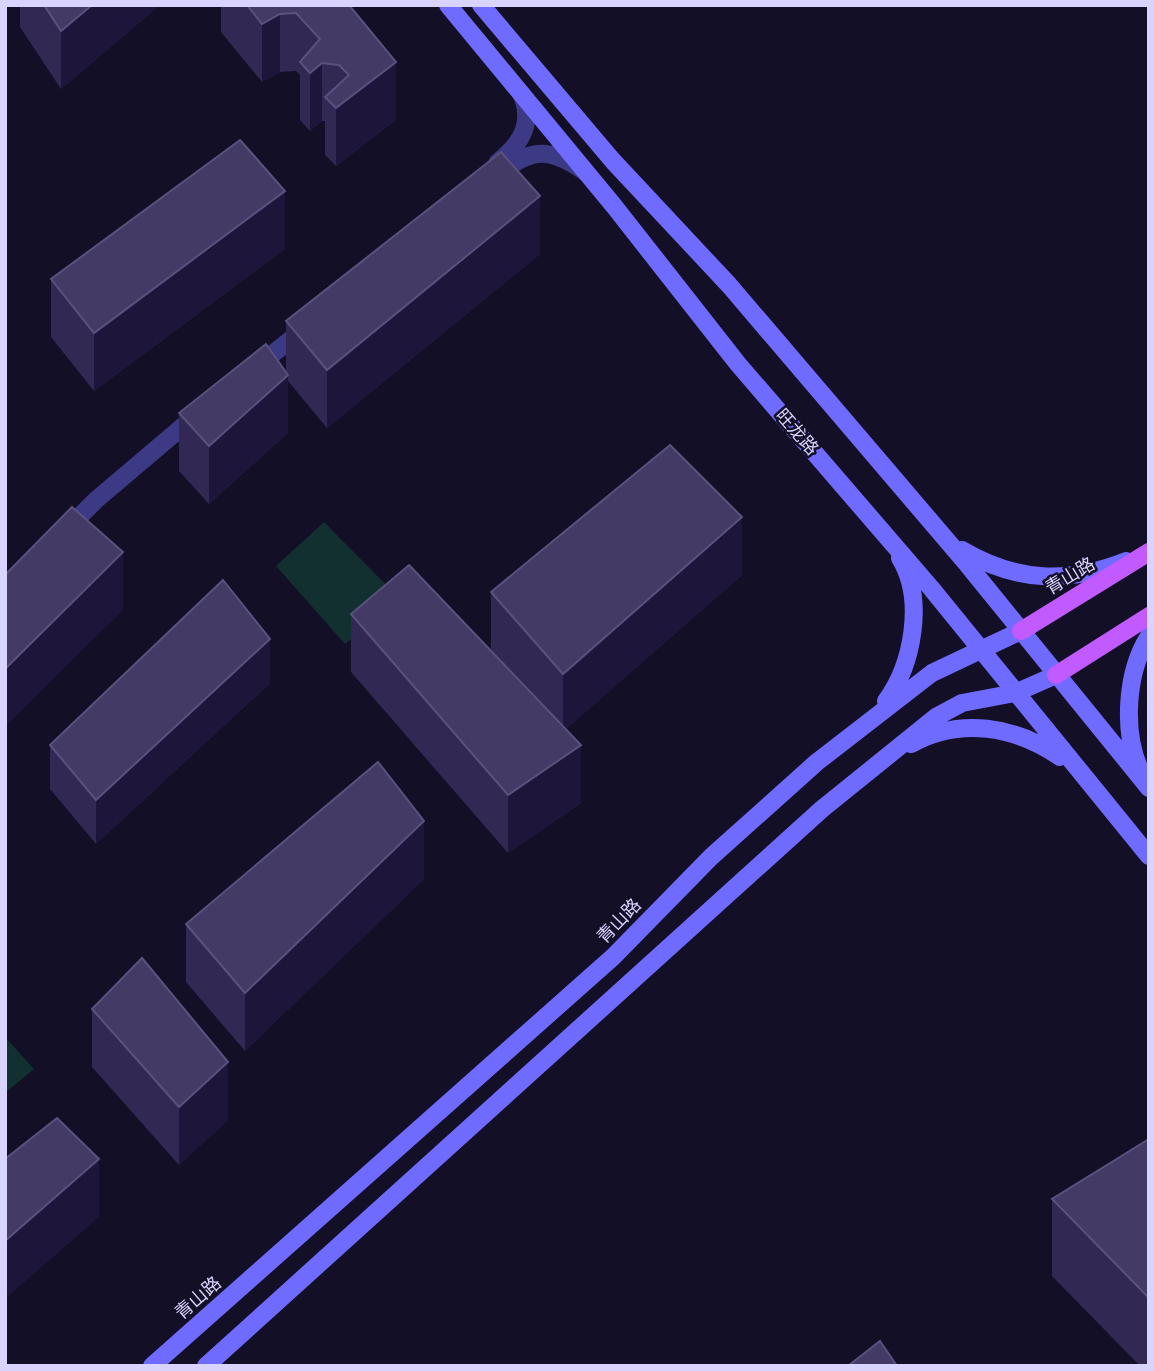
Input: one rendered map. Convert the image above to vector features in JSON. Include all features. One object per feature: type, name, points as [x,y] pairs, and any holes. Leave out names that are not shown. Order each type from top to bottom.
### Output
[{"type":"main road","name":"旺龙路","points":[[448,5],[587,173],[738,364],[885,534],[1149,856]]},
{"type":"main road","points":[[481,5],[613,161],[729,285],[932,523],[1149,788]]},
{"type":"main road","points":[[932,523],[959,549],[986,564],[1034,577],[1080,576],[1149,553]]},
{"type":"main road","points":[[876,715],[900,677],[909,650],[912,621],[911,588],[903,563],[885,534]]},
{"type":"main road","name":"青山路","points":[[152,1366],[613,957],[721,848],[817,761],[932,673],[1021,631],[1149,553]]},
{"type":"main road","points":[[206,1366],[822,809],[878,763],[936,717],[962,703],[1015,692],[1056,675],[1149,616]]},
{"type":"main road","points":[[1149,636],[1133,672],[1131,737],[1136,762],[1149,788]]},
{"type":"main road","points":[[878,763],[916,741],[963,726],[1000,731],[1030,740],[1073,766]]},
{"type":"street","points":[[521,93],[527,115],[524,134],[477,185],[517,159],[538,152],[562,159],[587,173]]},
{"type":"street","points":[[238,376],[312,316]]},
{"type":"street","points":[[46,543],[206,401]]},
{"type":"green space","points":[[324,522],[401,600],[345,644],[276,566]]},
{"type":"green space","points":[[5,1037],[34,1069],[5,1093]]},
{"type":"building","points":[[44,5],[92,5],[61,31]]},
{"type":"building","points":[[247,5],[349,5],[396,62],[336,108],[325,97],[349,75],[339,65],[322,63],[310,73],[300,62],[320,39],[296,13],[280,14],[262,24]]},
{"type":"building","points":[[240,140],[285,191],[94,333],[51,279]]},
{"type":"building","points":[[501,152],[540,196],[327,370],[286,321]]},
{"type":"building","points":[[266,344],[288,375],[209,446],[179,413]]},
{"type":"building","points":[[670,445],[742,517],[563,674],[491,592]]},
{"type":"building","points":[[72,507],[123,552],[5,669],[5,575]]},
{"type":"building","points":[[409,565],[581,745],[508,795],[351,614]]},
{"type":"building","points":[[223,580],[270,639],[96,800],[50,745]]},
{"type":"building","points":[[378,762],[424,821],[245,993],[186,924]]},
{"type":"building","points":[[142,958],[228,1062],[179,1107],[92,1009]]},
{"type":"building","points":[[57,1118],[99,1159],[5,1241],[5,1159]]},
{"type":"building","points":[[1149,1139],[1149,1298],[1052,1199]]},
{"type":"building","points":[[880,1341],[897,1366],[848,1366]]}]
